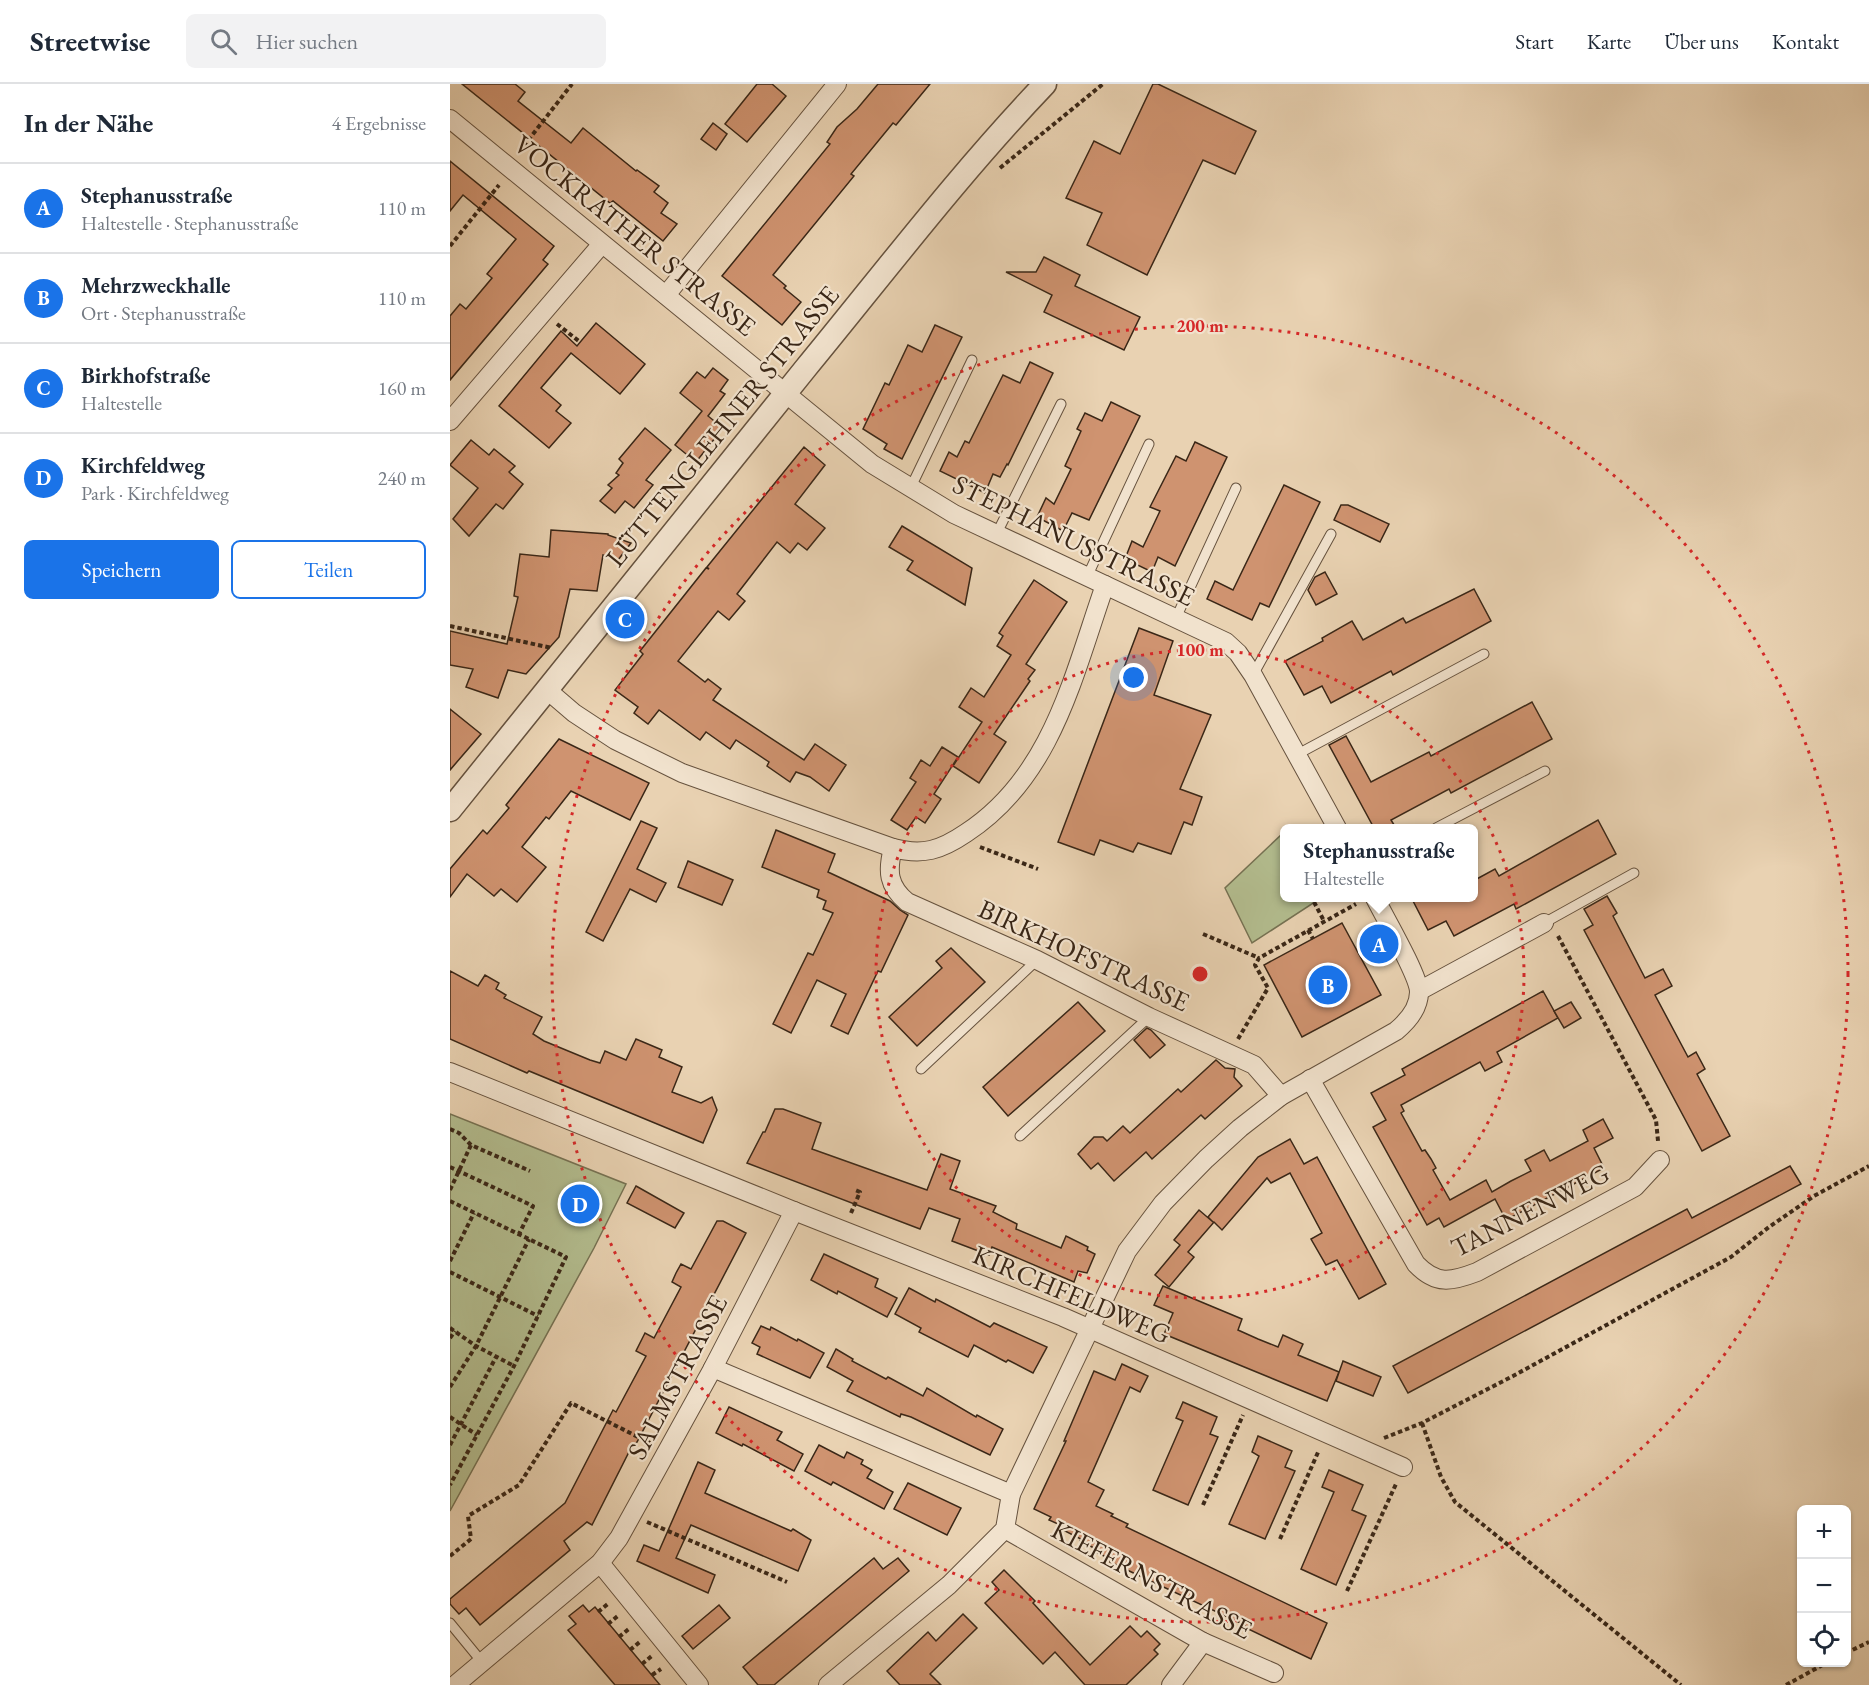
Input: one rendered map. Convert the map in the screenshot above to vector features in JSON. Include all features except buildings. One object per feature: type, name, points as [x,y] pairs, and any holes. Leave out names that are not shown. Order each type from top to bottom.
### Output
[{"type":"street","points":[[666,295],[837,84]]},
{"type":"street","name":"LÜTTENGLEHNER STRASSE","points":[[450,810],[976,159],[1045,84]]},
{"type":"street","name":"VOCKRATHER STRASSE","points":[[450,119],[787,392]]},
{"type":"street","points":[[450,421],[602,244]]},
{"type":"street","name":"STEPHANUSSTRASSE","points":[[787,392],[872,464],[910,489],[996,535],[1226,642],[1238,653],[1253,675],[1335,824]]},
{"type":"street","points":[[546,689],[574,713],[615,740],[682,773],[893,848],[922,853],[957,839],[998,809],[1015,792],[1031,770],[1060,710],[1105,585]]},
{"type":"street","name":"BIRKHOFSTRASSE","points":[[893,848],[888,873],[897,894],[907,902],[1037,960],[1149,1017],[1230,1052],[1254,1065],[1281,1096]]},
{"type":"street","points":[[828,1685],[850,1678],[1005,1529],[1011,1494],[1127,1251],[1162,1203],[1214,1151],[1281,1096],[1396,1031],[1407,1022],[1416,1008],[1419,991],[1415,976],[1368,902]]},
{"type":"street","points":[[1419,991],[1547,921]]},
{"type":"street","name":"KIRCHFELDWEG","points":[[450,1072],[1091,1329],[1403,1467]]},
{"type":"street","name":"TANNENWEG","points":[[1310,1079],[1416,1264],[1426,1275],[1443,1281],[1460,1279],[1477,1272],[1635,1186],[1660,1160]]},
{"type":"street","name":"SALMSTRASSE","points":[[455,1685],[600,1563],[633,1515],[713,1368],[794,1211]]},
{"type":"street","points":[[713,1368],[1011,1494]]},
{"type":"street","name":"KIEFERNSTRASSE","points":[[1005,1529],[1203,1642],[1274,1673]]},
{"type":"street","points":[[600,1563],[699,1685]]},
{"type":"street","points":[[1171,1685],[1203,1642]]},
{"type":"lane","points":[[910,489],[972,360]]},
{"type":"lane","points":[[996,535],[1061,404]]},
{"type":"lane","points":[[1087,577],[1149,444]]},
{"type":"lane","points":[[1176,618],[1236,488]]},
{"type":"lane","points":[[1253,675],[1331,534]]},
{"type":"lane","points":[[1296,755],[1484,654]]},
{"type":"lane","points":[[1444,824],[1545,771]]},
{"type":"lane","points":[[1547,921],[1634,873]]},
{"type":"lane","points":[[921,1070],[1037,960]]},
{"type":"lane","points":[[1020,1136],[1149,1017]]},
{"type":"lane","points":[[450,1623],[482,1662]]},
{"type":"path","points":[[450,246],[572,84]]},
{"type":"path","points":[[999,169],[1103,84]]},
{"type":"path","points":[[543,313],[580,342]]},
{"type":"path","points":[[450,626],[555,649],[570,660]]},
{"type":"path","points":[[957,839],[1038,869]]},
{"type":"path","points":[[1314,902],[1324,921]]},
{"type":"path","points":[[1230,1052],[1268,988],[1255,965],[1259,958],[1363,902]]},
{"type":"path","points":[[1547,921],[1656,1120],[1660,1160]]},
{"type":"path","points":[[1308,930],[1313,939]]},
{"type":"path","points":[[1203,934],[1259,958]]},
{"type":"path","points":[[450,1129],[459,1133],[471,1145],[530,1172]]},
{"type":"path","points":[[450,1190],[471,1145]]},
{"type":"path","points":[[1358,1448],[1422,1423],[1731,1257],[1814,1196],[1869,1166]]},
{"type":"path","points":[[450,1167],[533,1206],[519,1234]]},
{"type":"path","points":[[844,1231],[860,1192],[855,1190]]},
{"type":"path","points":[[450,1201],[566,1257],[514,1366],[450,1485]]},
{"type":"path","points":[[450,1261],[474,1213]]},
{"type":"path","points":[[450,1387],[476,1346],[529,1239]]},
{"type":"path","points":[[450,1272],[538,1316]]},
{"type":"path","points":[[450,1338],[452,1330],[514,1366]]},
{"type":"path","points":[[450,1445],[496,1357]]},
{"type":"path","points":[[1203,1505],[1250,1400]]},
{"type":"path","points":[[450,1556],[471,1539],[468,1516],[519,1485],[571,1403],[667,1451]]},
{"type":"path","points":[[450,1417],[477,1435]]},
{"type":"path","points":[[1422,1423],[1441,1477],[1455,1502],[1681,1685]]},
{"type":"path","points":[[1280,1539],[1327,1433]]},
{"type":"path","points":[[1347,1591],[1403,1467]]},
{"type":"path","points":[[633,1515],[787,1582]]},
{"type":"path","points":[[1851,1651],[1869,1642]]},
{"type":"path","points":[[1786,1685],[1819,1667]]},
{"type":"green space","points":[[1280,836],[1280,902],[1315,902],[1252,943],[1225,888]]},
{"type":"green space","points":[[450,1114],[626,1184],[594,1248],[450,1511]]},
{"type":"place","name":"Birkhofstraße","points":[[625,619]]},
{"type":"place","name":"Stephanusstraße","points":[[1379,944]]},
{"type":"place","name":"Mehrzweckhalle","points":[[1328,985]]},
{"type":"place","name":"Kirchfeldweg","points":[[580,1204]]}]
